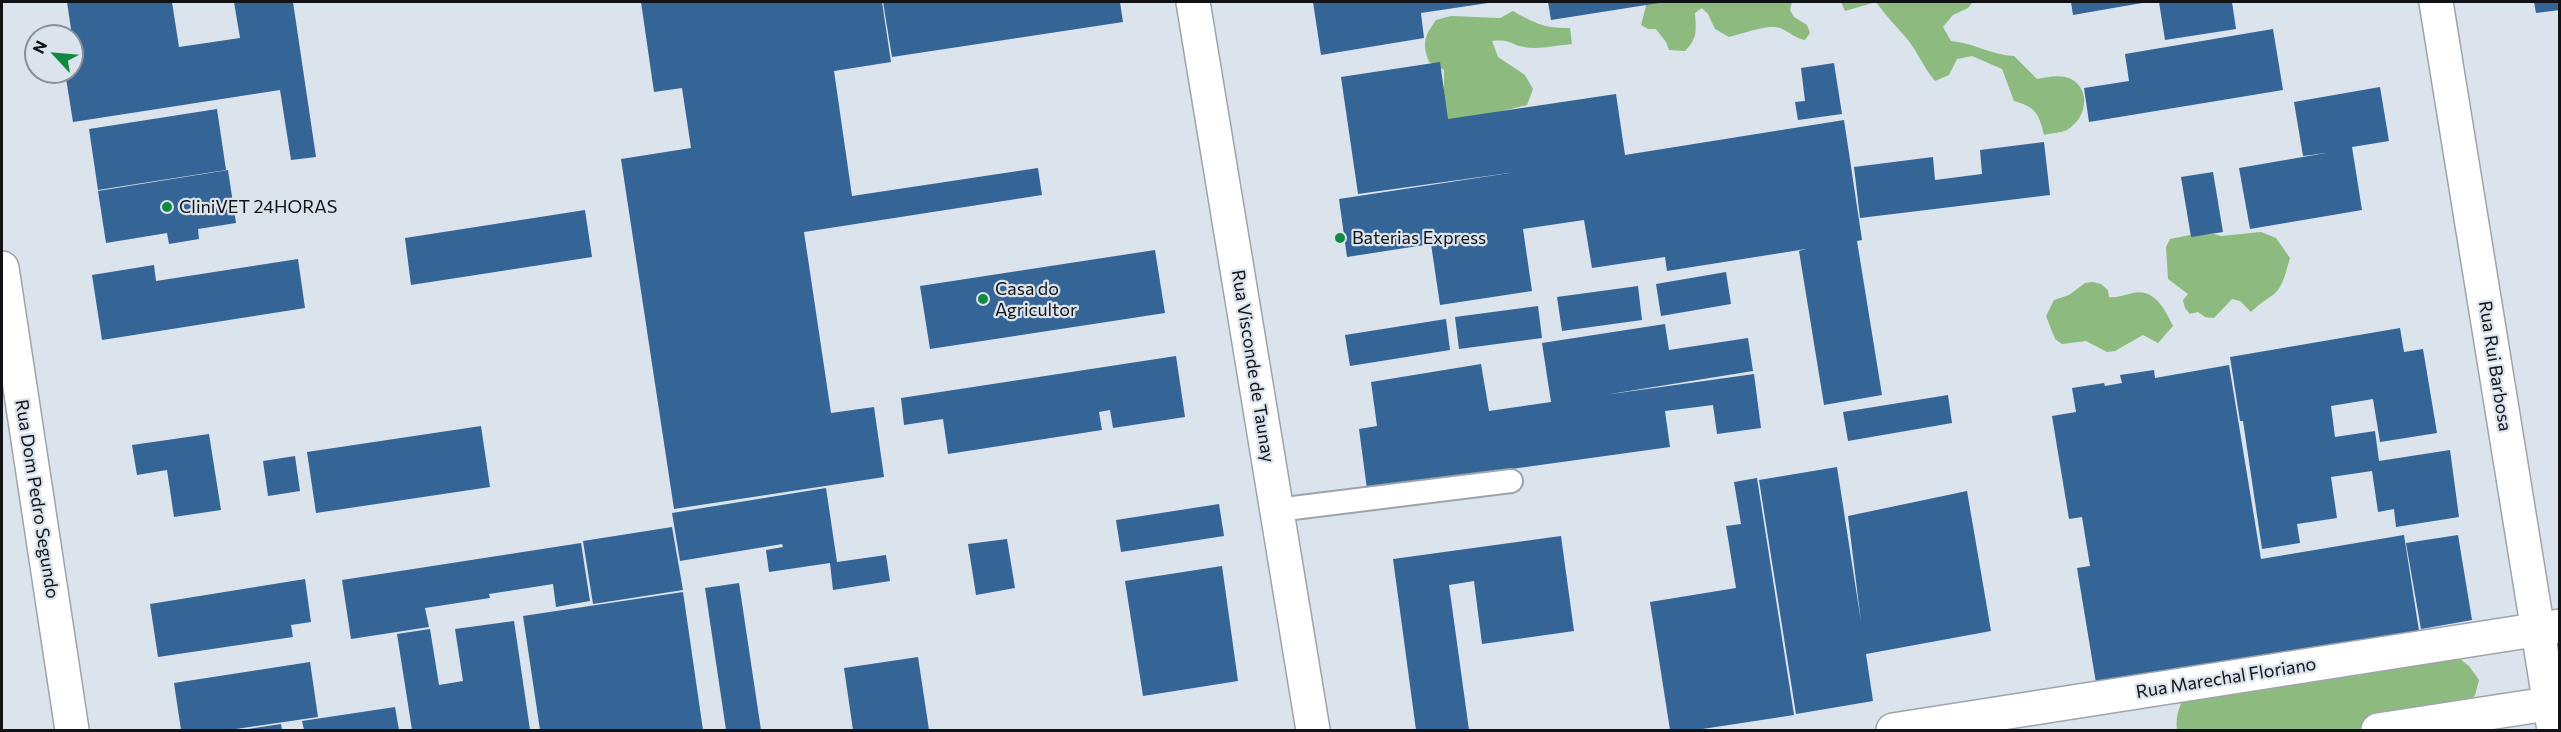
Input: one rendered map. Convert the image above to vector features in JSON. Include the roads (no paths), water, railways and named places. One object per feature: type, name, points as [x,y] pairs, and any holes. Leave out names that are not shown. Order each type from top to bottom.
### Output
[{"type":"street","name":"Rua Visconde de Taunay","points":[[1193,2],[1313,730]]},
{"type":"street","name":"Rua Rui Barbosa","points":[[2436,2],[2549,628],[2554,712]]},
{"type":"street","name":"Rua Dom Pedro Segundo","points":[[2,268],[72,730]]},
{"type":"street","name":"Rua Marechal Floriano","points":[[1893,730],[2549,628]]},
{"type":"street","points":[[2378,730],[2554,712]]},
{"type":"lane","points":[[1277,510],[1511,481]]},
{"type":"place","name":"CliniVET 24HORAS","points":[[167,207]]},
{"type":"place","name":"Baterias Express","points":[[1340,238]]},
{"type":"place","name":"Casa do Agricultor","points":[[983,299]]}]
